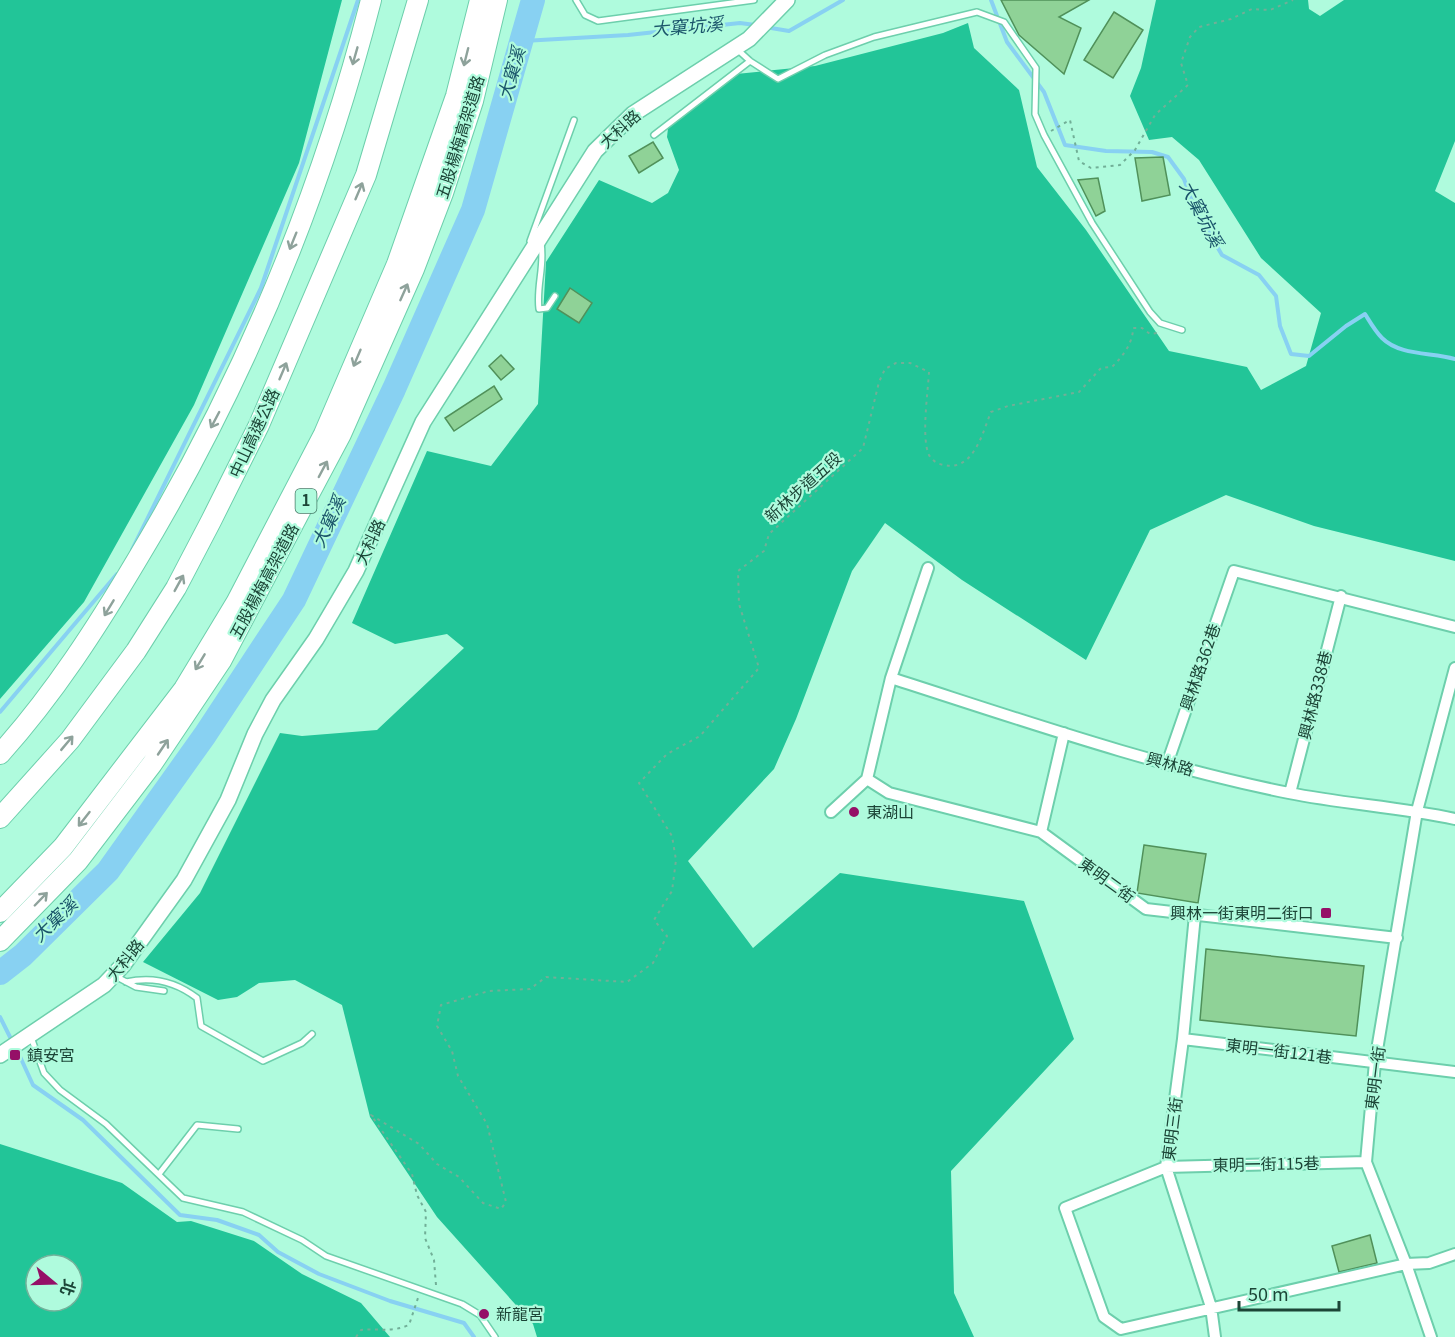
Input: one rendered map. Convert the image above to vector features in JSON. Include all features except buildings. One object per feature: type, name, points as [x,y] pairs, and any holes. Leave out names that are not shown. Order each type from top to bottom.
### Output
[{"type":"highway","points":[[0,754],[27,724],[94,632],[166,512],[219,412],[318,180],[371,0]]},
{"type":"highway","name":"中山高速公路","points":[[0,818],[70,740],[135,651],[176,588],[211,521],[259,425],[366,176],[418,0]]},
{"type":"highway","name":"五股楊梅高架道路","points":[[0,912],[63,847],[177,698],[236,603],[324,434],[397,264],[456,96],[480,0]]},
{"type":"highway","name":"五股楊梅高架道路","points":[[0,941],[78,861],[152,764],[221,661],[310,494],[341,434],[414,269],[444,193],[473,101],[497,0]]},
{"type":"street","name":"大科路","points":[[1,1054],[120,979],[184,880],[228,800],[255,734],[273,700],[316,639],[356,571],[423,422],[540,239],[577,175],[613,132],[633,114],[743,44],[787,0]]},
{"type":"street","points":[[831,812],[867,779],[891,678],[928,568]]},
{"type":"street","name":"興林路362巷","points":[[1167,764],[1234,571],[1341,596]]},
{"type":"street","points":[[1341,596],[1455,627]]},
{"type":"street","name":"興林路338巷","points":[[1290,793],[1341,596]]},
{"type":"street","name":"東明一街","points":[[1431,1337],[1406,1264],[1366,1162],[1375,1062],[1417,811],[1455,668]]},
{"type":"street","name":"興林路","points":[[891,678],[1167,764],[1290,793],[1417,811],[1455,819]]},
{"type":"street","points":[[1041,831],[1064,733]]},
{"type":"street","name":"東明二街","points":[[867,779],[890,793],[1041,831],[1146,909],[1397,938]]},
{"type":"street","name":"東明三街","points":[[1195,915],[1183,1039],[1166,1167],[1211,1307],[1215,1337]]},
{"type":"street","name":"東明一街121巷","points":[[1183,1039],[1455,1072]]},
{"type":"street","name":"東明一街115巷","points":[[1166,1167],[1366,1162]]},
{"type":"street","points":[[1166,1167],[1065,1208],[1104,1317],[1121,1329],[1406,1264],[1429,1263],[1455,1254]]},
{"type":"lane","points":[[576,0],[585,15],[598,21],[754,0]]},
{"type":"lane","points":[[743,44],[750,61],[778,79],[825,55],[873,37],[977,12],[1004,22],[1036,68],[1035,114],[1092,223],[1136,294],[1160,322],[1179,329]]},
{"type":"lane","points":[[654,135],[750,61]]},
{"type":"lane","points":[[521,268],[574,120]]},
{"type":"lane","points":[[540,239],[544,260],[537,291],[539,309],[547,308],[555,296]]},
{"type":"lane","points":[[120,979],[144,978],[166,982],[186,990],[197,998],[201,1026],[263,1061],[302,1043],[312,1034]]},
{"type":"lane","points":[[120,979],[136,987],[164,991]]},
{"type":"lane","points":[[28,1037],[44,1073],[60,1090],[106,1124],[183,1198],[243,1212],[302,1240],[326,1256],[462,1304],[480,1315],[495,1337]]},
{"type":"lane","points":[[159,1174],[197,1125],[238,1130]]},
{"type":"path","points":[[1044,135],[1070,120],[1078,161],[1091,168],[1120,165],[1136,150],[1155,115],[1188,86],[1181,63],[1190,37],[1199,27],[1231,19],[1252,9],[1270,10],[1293,0]]},
{"type":"path","name":"新林步道五段","points":[[430,1293],[437,1283],[434,1260],[425,1238],[426,1212],[417,1196],[412,1174],[371,1115],[419,1144],[437,1164],[459,1177],[483,1203],[501,1209],[506,1202],[487,1124],[458,1076],[452,1051],[437,1026],[441,1005],[489,991],[530,989],[546,977],[627,982],[652,963],[667,936],[654,920],[672,891],[676,860],[672,836],[639,783],[667,754],[700,736],[759,668],[739,604],[738,571],[764,551],[769,534],[863,448],[879,382],[885,369],[896,363],[910,363],[929,372],[927,435],[929,456],[938,464],[949,466],[970,457],[978,446],[991,412],[1008,406],[1079,392],[1101,368],[1112,367],[1118,361],[1133,340],[1133,328],[1142,328],[1150,334],[1179,329]]},
{"type":"path","points":[[356,1337],[361,1330],[375,1328],[386,1332],[409,1324],[418,1296],[430,1293]]},
{"type":"green space","points":[[0,0],[342,0],[299,163],[194,405],[84,602],[0,699]]},
{"type":"green space","points":[[1156,0],[1308,0],[1309,9],[1320,16],[1344,0],[1455,0],[1455,141],[1435,191],[1455,203],[1455,561],[1314,526],[1226,495],[1150,530],[1086,660],[962,580],[885,523],[852,571],[796,719],[774,769],[688,861],[753,948],[840,873],[1024,901],[1074,1039],[951,1171],[954,1293],[974,1337],[537,1337],[533,1324],[437,1217],[370,1117],[342,1005],[295,980],[259,983],[237,997],[218,1000],[143,962],[200,893],[280,733],[302,736],[377,730],[464,648],[447,634],[395,644],[352,623],[427,451],[491,466],[538,404],[546,262],[599,180],[652,203],[668,193],[679,170],[667,137],[669,120],[736,74],[815,66],[943,33],[968,23],[974,48],[1019,90],[1037,167],[1086,230],[1169,351],[1247,367],[1261,390],[1306,366],[1321,313],[1261,258],[1199,160],[1172,137],[1149,140],[1130,96],[1141,68]]},
{"type":"green space","points":[[0,1144],[122,1183],[177,1222],[191,1221],[254,1241],[302,1274],[361,1303],[390,1337],[0,1337]]},
{"type":"waterway","points":[[132,550],[261,288],[358,0]]},
{"type":"waterway","name":"大窠溪","points":[[0,973],[23,955],[108,871],[205,735],[294,600],[394,389],[473,210],[533,0]]},
{"type":"waterway","name":"大窠坑溪","points":[[765,27],[789,31],[843,0]]},
{"type":"waterway","name":"大窠坑溪","points":[[991,0],[1007,42],[1044,92],[1065,145],[1106,151],[1152,152],[1168,157],[1184,179],[1195,209],[1222,255],[1259,275],[1276,296],[1280,326],[1291,354],[1309,356],[1346,326],[1365,314],[1377,332],[1389,344],[1407,351],[1455,359]]},
{"type":"waterway","name":"大窠坑溪","points":[[523,41],[628,35],[740,23],[755,25]]},
{"type":"waterway","points":[[0,712],[117,574]]},
{"type":"waterway","points":[[0,1017],[13,1043]]},
{"type":"waterway","points":[[17,1050],[33,1085],[83,1120],[180,1215],[217,1220],[259,1235],[278,1252],[319,1274],[390,1301],[464,1323],[474,1337]]},
{"type":"place","name":"東湖山","points":[[854,812]]},
{"type":"place","name":"興林一街東明二街口","points":[[1326,913]]},
{"type":"place","name":"鎮安宮","points":[[15,1055]]},
{"type":"place","name":"新龍宮","points":[[484,1314]]}]
